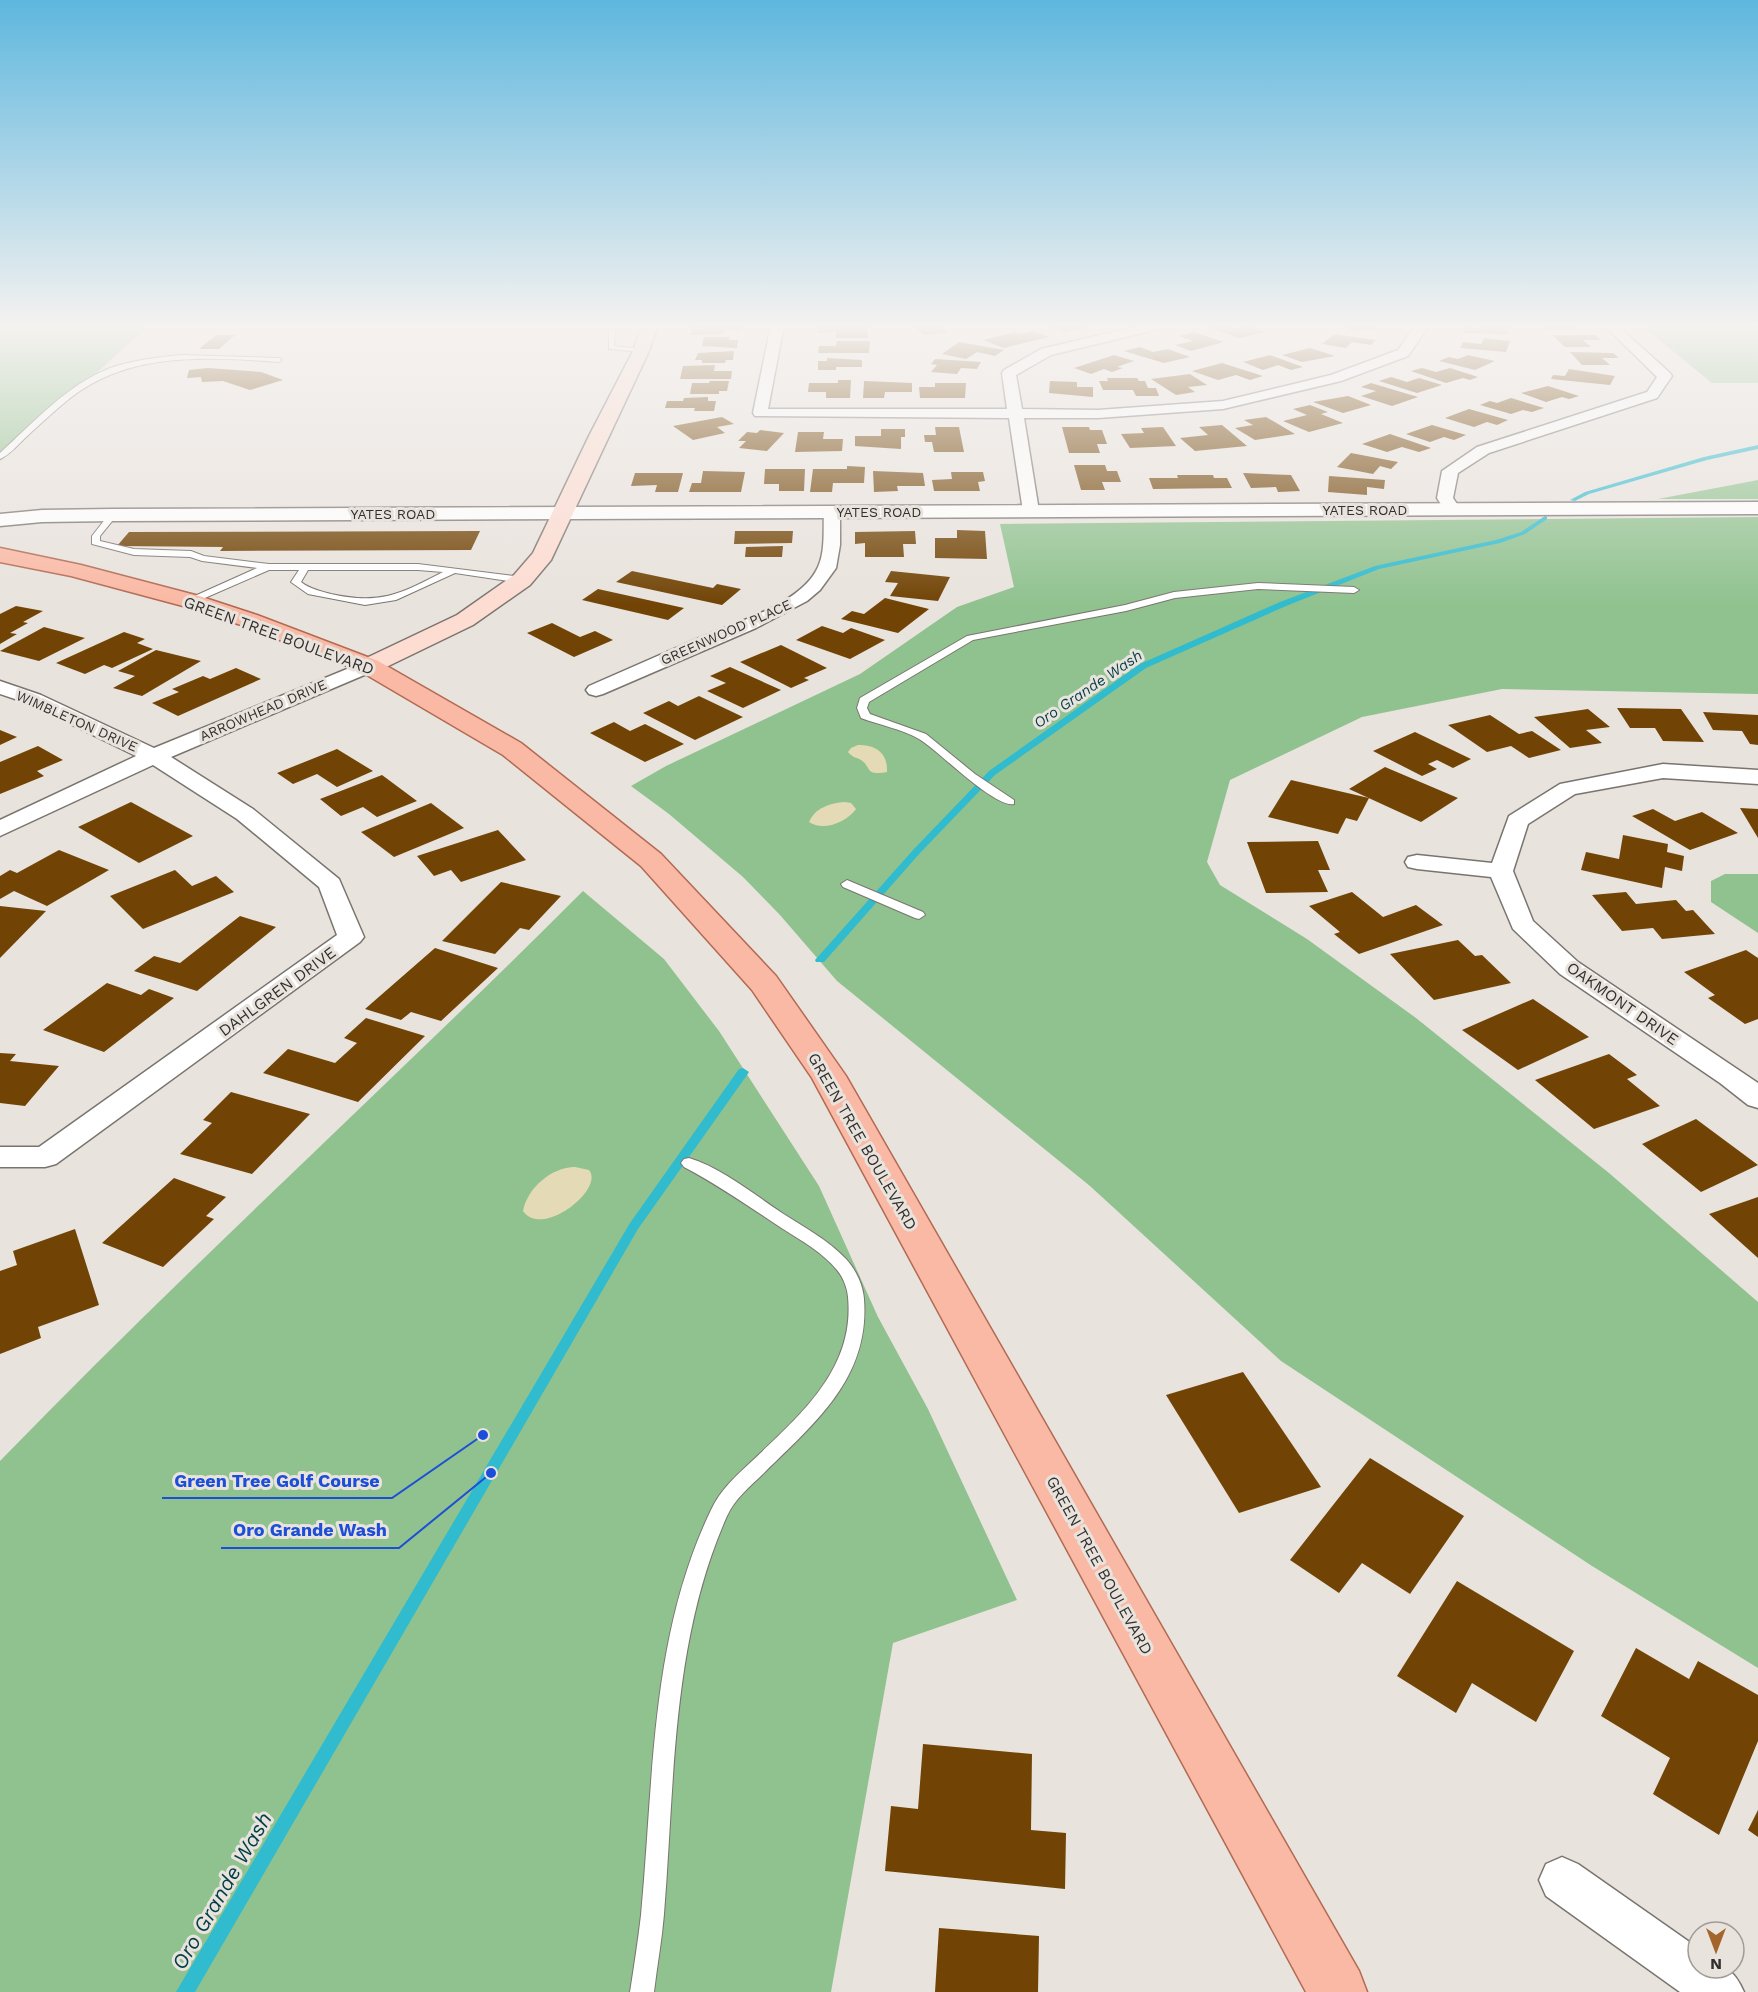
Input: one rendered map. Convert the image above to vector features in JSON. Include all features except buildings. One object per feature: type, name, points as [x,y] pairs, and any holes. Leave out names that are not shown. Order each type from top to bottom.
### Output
[{"type":"main road","name":"ARROWHEAD DRIVE","points":[[369,666],[465,620],[522,580],[543,555],[608,418]]},
{"type":"main road","name":"GREEN TREE BOULEVARD","points":[[0,555],[73,570],[191,601],[369,666],[512,749],[651,860],[764,983],[828,1076],[1338,1992]]},
{"type":"street","points":[[1015,418],[1030,511]]},
{"type":"street","points":[[1454,510],[1445,498],[1450,471],[1483,450],[1581,418]]},
{"type":"street","name":"YATES ROAD","points":[[0,520],[42,516],[113,515],[1758,508]]},
{"type":"street","name":"GREENWOOD PLACE","points":[[596,690],[751,623],[799,599],[825,574],[829,562],[832,512]]},
{"type":"street","name":"ARROWHEAD DRIVE","points":[[0,829],[154,756],[369,666]]},
{"type":"street","name":"WIMBLETON DRIVE","points":[[0,687],[34,699],[154,756]]},
{"type":"street","name":"DAHLGREN DRIVE","points":[[0,1157],[45,1157],[351,938],[330,884],[245,814],[154,756]]},
{"type":"street","points":[[1417,862],[1502,871],[1517,821],[1568,789],[1663,771],[1758,777]]},
{"type":"street","name":"OAKMONT DRIVE","points":[[1502,871],[1522,924],[1569,968],[1730,1076],[1758,1098]]},
{"type":"street","points":[[1562,1880],[1719,1992]]},
{"type":"lane","points":[[0,457],[45,418]]},
{"type":"lane","points":[[113,515],[96,536],[95,542],[134,552],[192,554],[202,558],[269,567],[454,570],[522,580]]},
{"type":"lane","points":[[306,566],[296,582],[302,589],[354,603],[380,603],[405,594],[454,570]]},
{"type":"lane","points":[[191,601],[269,567]]},
{"type":"lane","points":[[1010,802],[971,776],[922,736],[866,716],[862,708],[864,700],[970,638],[1126,608],[1174,595],[1258,586],[1354,590]]},
{"type":"lane","points":[[847,884],[919,915]]},
{"type":"lane","points":[[642,1992],[653,1907],[662,1756],[681,1627],[692,1585],[720,1509],[745,1479],[811,1418],[830,1393],[844,1368],[853,1344],[856,1322],[854,1287],[841,1263],[812,1240],[721,1179],[689,1163]]},
{"type":"green space","points":[[0,418],[47,418],[0,461]]},
{"type":"green space","points":[[1758,480],[1758,499],[1658,499]]},
{"type":"green space","points":[[1758,517],[1758,694],[1502,689],[1362,717],[1230,780],[1207,862],[1220,885],[1307,939],[1416,1018],[1609,1173],[1758,1302],[1758,1668],[1592,1566],[1281,1361],[1090,1186],[837,981],[780,915],[743,877],[669,814],[631,786],[666,766],[860,674],[957,607],[1014,587],[1000,524]]},
{"type":"green space","points":[[1725,874],[1758,874],[1758,933],[1711,902],[1711,881]]},
{"type":"green space","points":[[583,891],[664,959],[719,1031],[819,1186],[878,1317],[928,1409],[1017,1600],[893,1643],[831,1992],[0,1992],[0,1461],[71,1388]]},
{"type":"sand","points":[[858,745],[870,746],[879,751],[885,759],[887,772],[872,772],[861,760],[848,752]]},
{"type":"sand","points":[[845,802],[851,803],[856,809],[847,818],[828,826],[809,822],[815,813],[824,807]]},
{"type":"sand","points":[[575,1167],[589,1170],[592,1178],[580,1199],[569,1208],[544,1219],[532,1218],[523,1211],[530,1194],[542,1180],[558,1171]]},
{"type":"waterway","name":"Oro Grande Wash","points":[[1573,500],[1587,493],[1706,458],[1758,447]]},
{"type":"waterway","name":"Oro Grande Wash","points":[[820,960],[917,851],[992,773],[1143,666],[1283,604],[1377,567],[1498,542],[1523,533],[1545,518]]},
{"type":"waterway","name":"Oro Grande Wash","points":[[185,1992],[634,1226],[743,1072]]},
{"type":"place","name":"Green Tree Golf Course","points":[[483,1435]]},
{"type":"place","name":"Oro Grande Wash","points":[[491,1473]]}]
